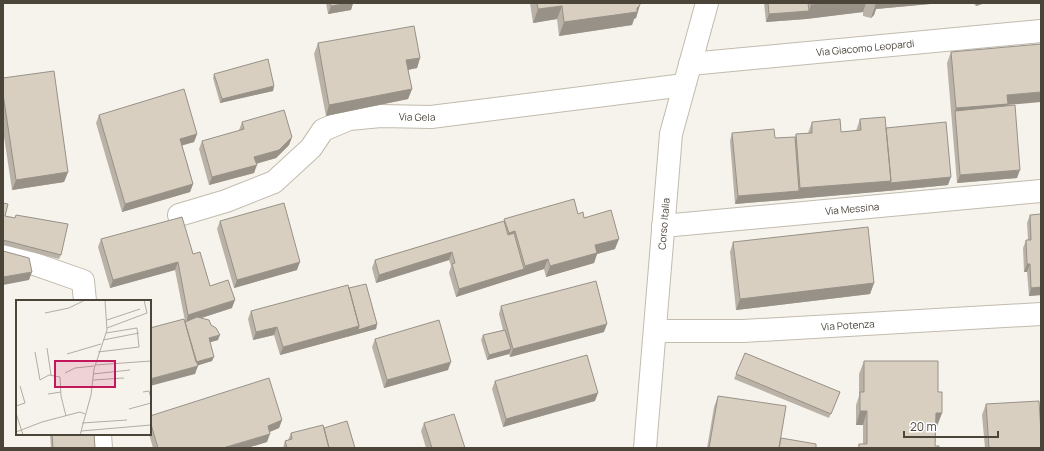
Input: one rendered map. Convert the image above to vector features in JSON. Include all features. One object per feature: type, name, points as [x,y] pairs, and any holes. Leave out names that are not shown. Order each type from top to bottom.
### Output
[{"type":"street","name":"Corso Italia","points":[[645,448],[671,134],[707,3]]},
{"type":"street","name":"Via Giacomo Leopardi","points":[[690,64],[1041,31]]},
{"type":"street","name":"Via Gela","points":[[179,215],[226,201],[274,182],[311,148],[323,130],[349,119],[381,116],[431,117],[684,85]]},
{"type":"street","name":"Via Messina","points":[[663,226],[1041,191]]},
{"type":"street","points":[[3,253],[83,281],[85,300]]},
{"type":"street","name":"Via Potenza","points":[[655,331],[743,331],[1041,314]]},
{"type":"street","points":[[100,435],[101,448]]},
{"type":"building","points":[[330,3],[349,3],[331,6]]},
{"type":"building","points":[[537,3],[640,3],[640,5],[637,8],[637,12],[564,22],[562,6],[538,9]]},
{"type":"building","points":[[768,3],[808,3],[809,11],[769,14]]},
{"type":"building","points":[[811,3],[831,3],[811,5]]},
{"type":"building","points":[[414,26],[420,58],[406,60],[412,89],[329,105],[318,43]]},
{"type":"building","points":[[1041,44],[1041,92],[1007,95],[1008,104],[956,108],[951,52]]},
{"type":"building","points":[[268,59],[274,86],[222,99],[214,74]]},
{"type":"building","points":[[54,71],[68,172],[16,180],[3,94],[3,78]]},
{"type":"building","points":[[184,89],[197,134],[180,139],[193,184],[125,204],[99,115]]},
{"type":"building","points":[[1015,105],[1020,170],[960,175],[955,111]]},
{"type":"building","points":[[284,110],[292,137],[279,150],[254,157],[257,165],[212,177],[202,141],[244,129],[242,122]]},
{"type":"building","points":[[885,117],[891,181],[800,188],[796,134],[812,133],[812,122],[840,119],[841,132],[861,130],[860,119]]},
{"type":"building","points":[[946,122],[951,177],[890,183],[886,128]]},
{"type":"building","points":[[774,129],[775,138],[795,137],[799,191],[738,196],[732,133]]},
{"type":"building","points":[[574,199],[578,214],[583,212],[584,218],[611,210],[619,239],[595,245],[597,253],[550,266],[548,259],[525,266],[515,231],[509,233],[504,219]]},
{"type":"building","points":[[3,203],[8,204],[5,216],[15,218],[16,215],[68,224],[61,255],[3,240]]},
{"type":"building","points":[[284,203],[300,262],[237,280],[220,221]]},
{"type":"building","points":[[1041,214],[1041,287],[1031,288],[1030,264],[1027,264],[1026,240],[1031,240],[1030,215]]},
{"type":"building","points":[[182,217],[193,254],[200,252],[210,286],[228,280],[235,300],[188,315],[178,262],[113,280],[101,239]]},
{"type":"building","points":[[504,221],[508,235],[514,233],[524,269],[459,289],[452,264],[455,263],[452,252],[379,275],[375,260]]},
{"type":"building","points":[[868,227],[874,283],[740,299],[733,242]]},
{"type":"building","points":[[3,251],[29,258],[32,272],[3,277]]},
{"type":"building","points":[[596,281],[607,324],[513,349],[501,306]]},
{"type":"building","points":[[366,284],[377,324],[358,330],[359,326],[349,288]]},
{"type":"building","points":[[348,285],[359,326],[283,347],[277,327],[256,332],[251,311]]},
{"type":"building","points":[[197,317],[209,320],[211,325],[216,328],[220,335],[209,338],[214,357],[196,362],[185,322]]},
{"type":"building","points":[[184,319],[198,366],[151,379],[151,328]]},
{"type":"building","points":[[439,320],[451,362],[387,380],[375,339]]},
{"type":"building","points":[[505,330],[511,349],[489,355],[483,335]]},
{"type":"building","points":[[745,353],[840,392],[831,414],[736,374]]},
{"type":"building","points":[[587,355],[598,393],[506,419],[495,381]]},
{"type":"building","points":[[864,361],[938,361],[938,392],[942,392],[942,413],[936,413],[935,446],[939,446],[939,448],[859,448],[859,444],[867,444],[867,411],[860,411],[860,392],[864,392]]},
{"type":"building","points":[[269,378],[282,420],[268,426],[270,434],[223,448],[158,448],[151,424],[151,416]]},
{"type":"building","points":[[718,396],[786,406],[779,448],[709,448]]},
{"type":"building","points":[[1039,401],[1041,448],[989,448],[986,404]]},
{"type":"building","points":[[454,414],[465,448],[432,448],[424,423]]},
{"type":"building","points":[[347,421],[355,448],[329,448],[324,428]]},
{"type":"building","points":[[323,425],[329,448],[287,448],[285,441],[292,439],[291,433]]},
{"type":"building","points":[[52,435],[94,435],[95,448],[53,448]]},
{"type":"building","points":[[781,438],[816,444],[816,448],[779,448]]}]
